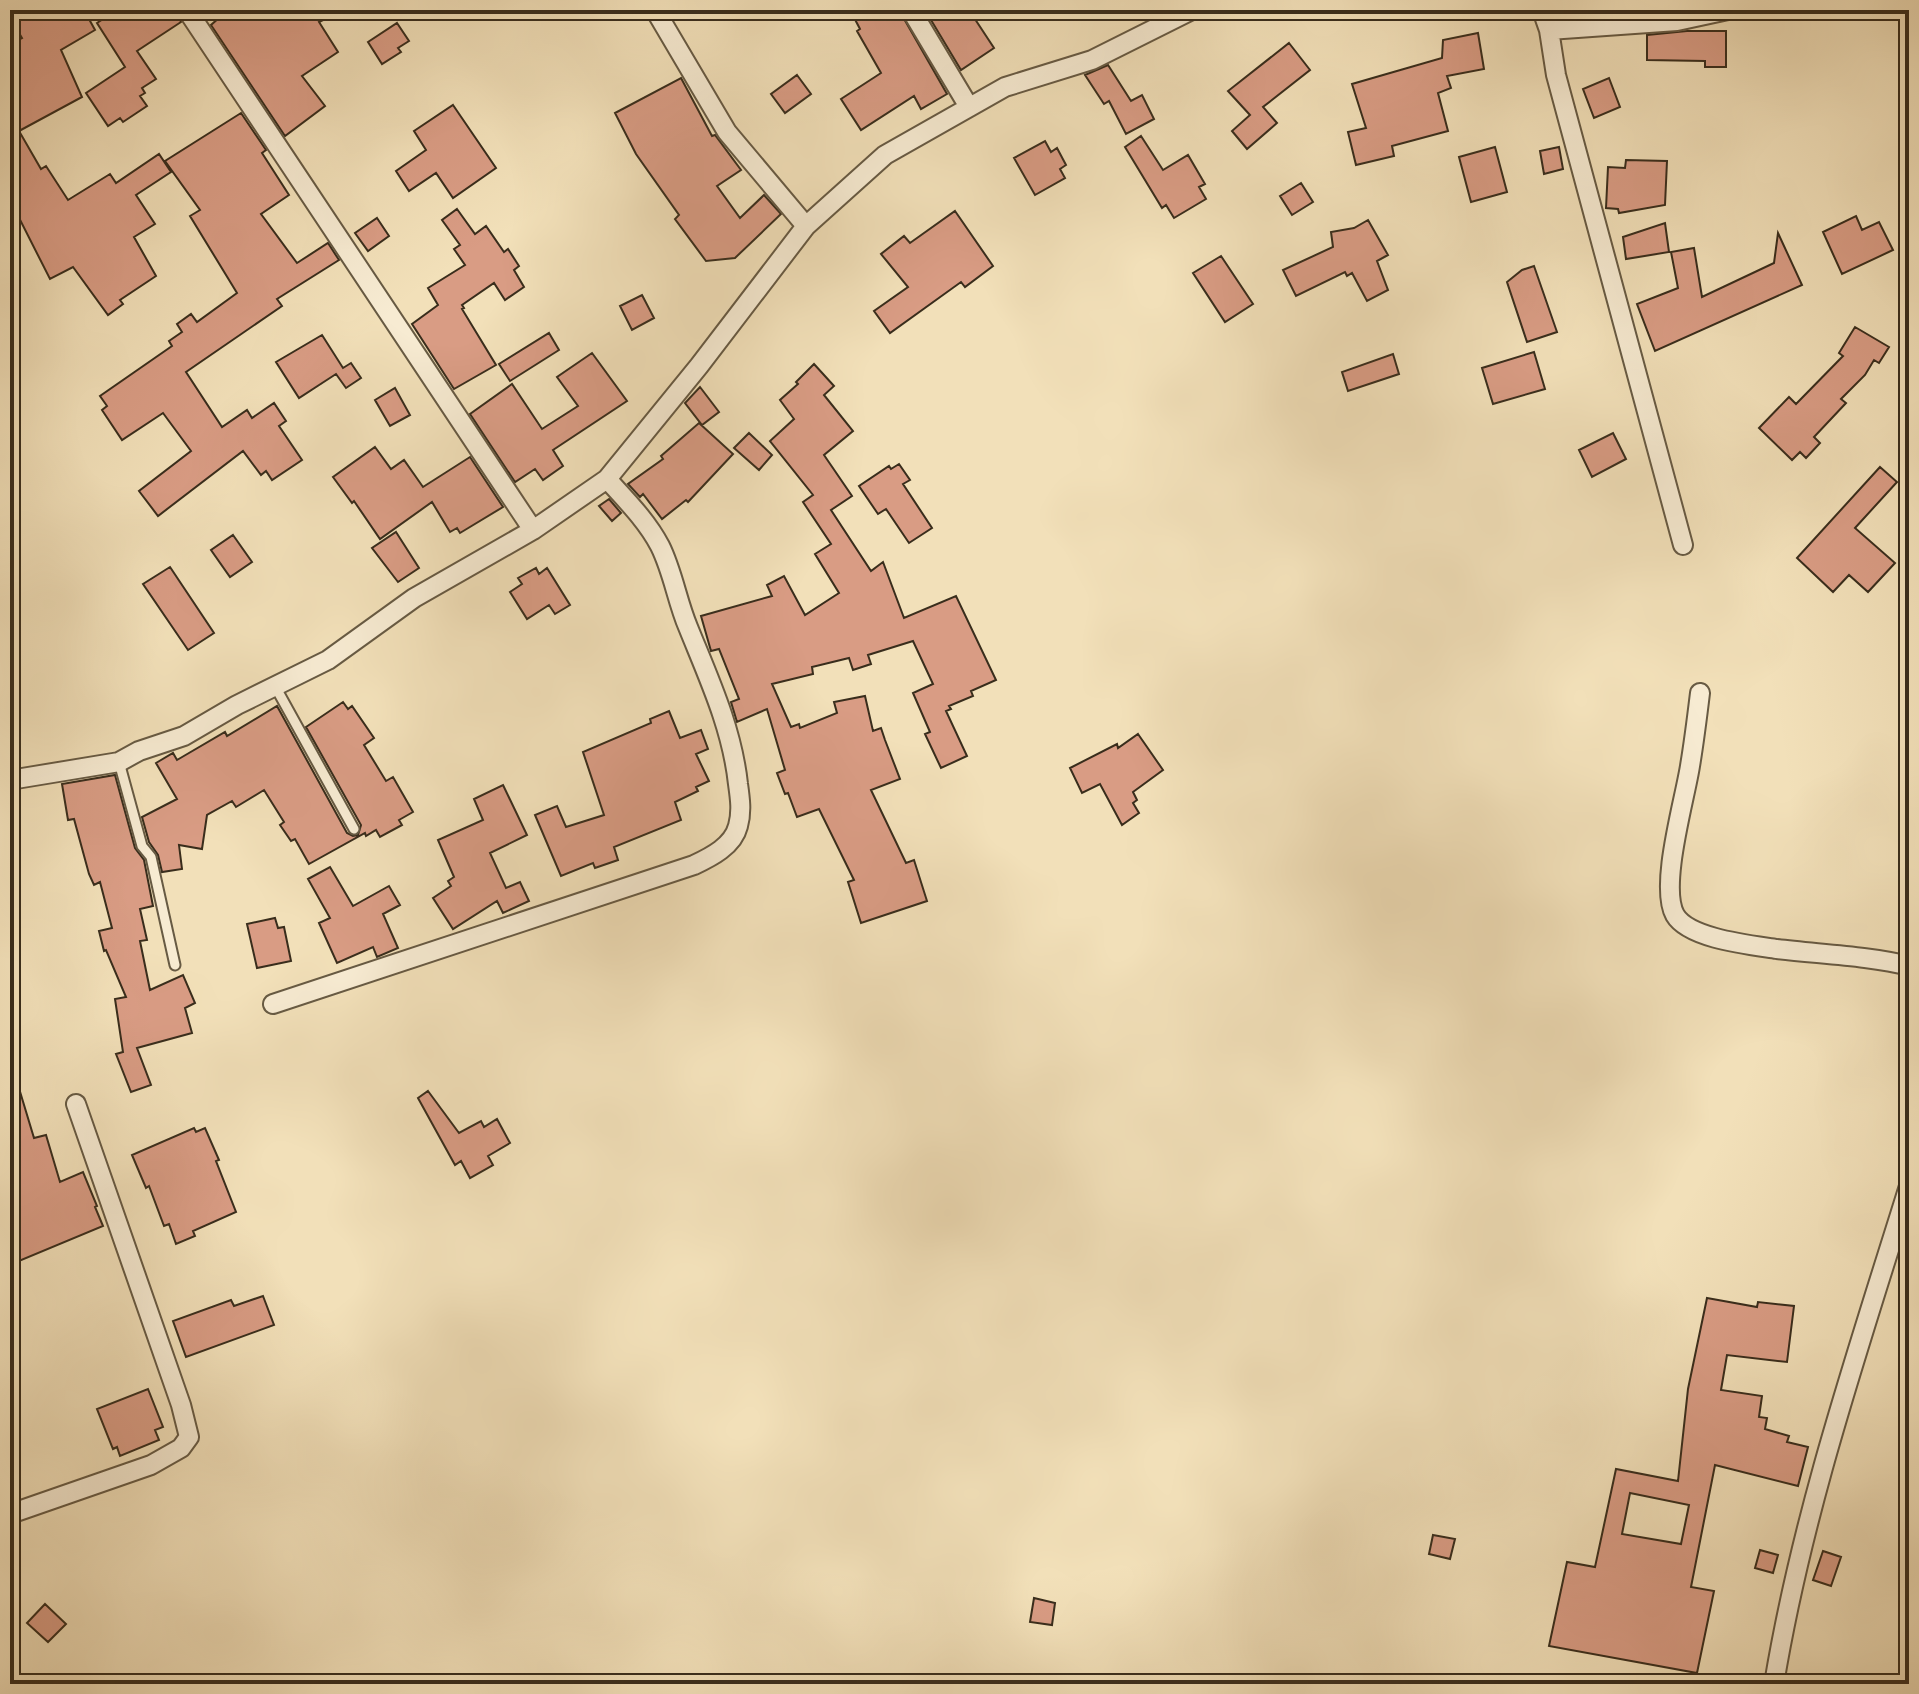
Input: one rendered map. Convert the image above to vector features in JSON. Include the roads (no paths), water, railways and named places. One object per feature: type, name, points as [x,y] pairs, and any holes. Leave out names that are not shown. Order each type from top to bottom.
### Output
[{"type":"street","points":[[187,10],[533,530]]},
{"type":"street","points":[[655,10],[727,132],[806,226]]},
{"type":"street","points":[[911,10],[969,107]]},
{"type":"street","points":[[10,780],[119,762],[139,751],[184,736],[237,705],[328,660],[414,598],[533,530],[607,479],[699,366],[806,226],[885,155],[1005,87],[1092,60],[1192,10]]},
{"type":"street","points":[[1542,10],[1549,30],[1556,75],[1683,545]]},
{"type":"street","points":[[1549,30],[1677,21],[1728,10]]},
{"type":"street","points":[[273,1004],[694,865],[727,845],[738,830],[741,811],[736,759],[716,691],[688,627],[660,545],[640,516],[607,479]]},
{"type":"street","points":[[1700,693],[1690,766],[1673,848],[1670,900],[1676,917],[1692,930],[1718,938],[1909,966]]},
{"type":"street","points":[[10,1514],[151,1465],[181,1448],[189,1437],[181,1405],[76,1104]]},
{"type":"street","points":[[1774,1684],[1796,1569],[1842,1401],[1909,1186]]},
{"type":"lane","points":[[276,688],[354,829]]},
{"type":"lane","points":[[119,762],[142,846],[151,857],[175,965]]}]
